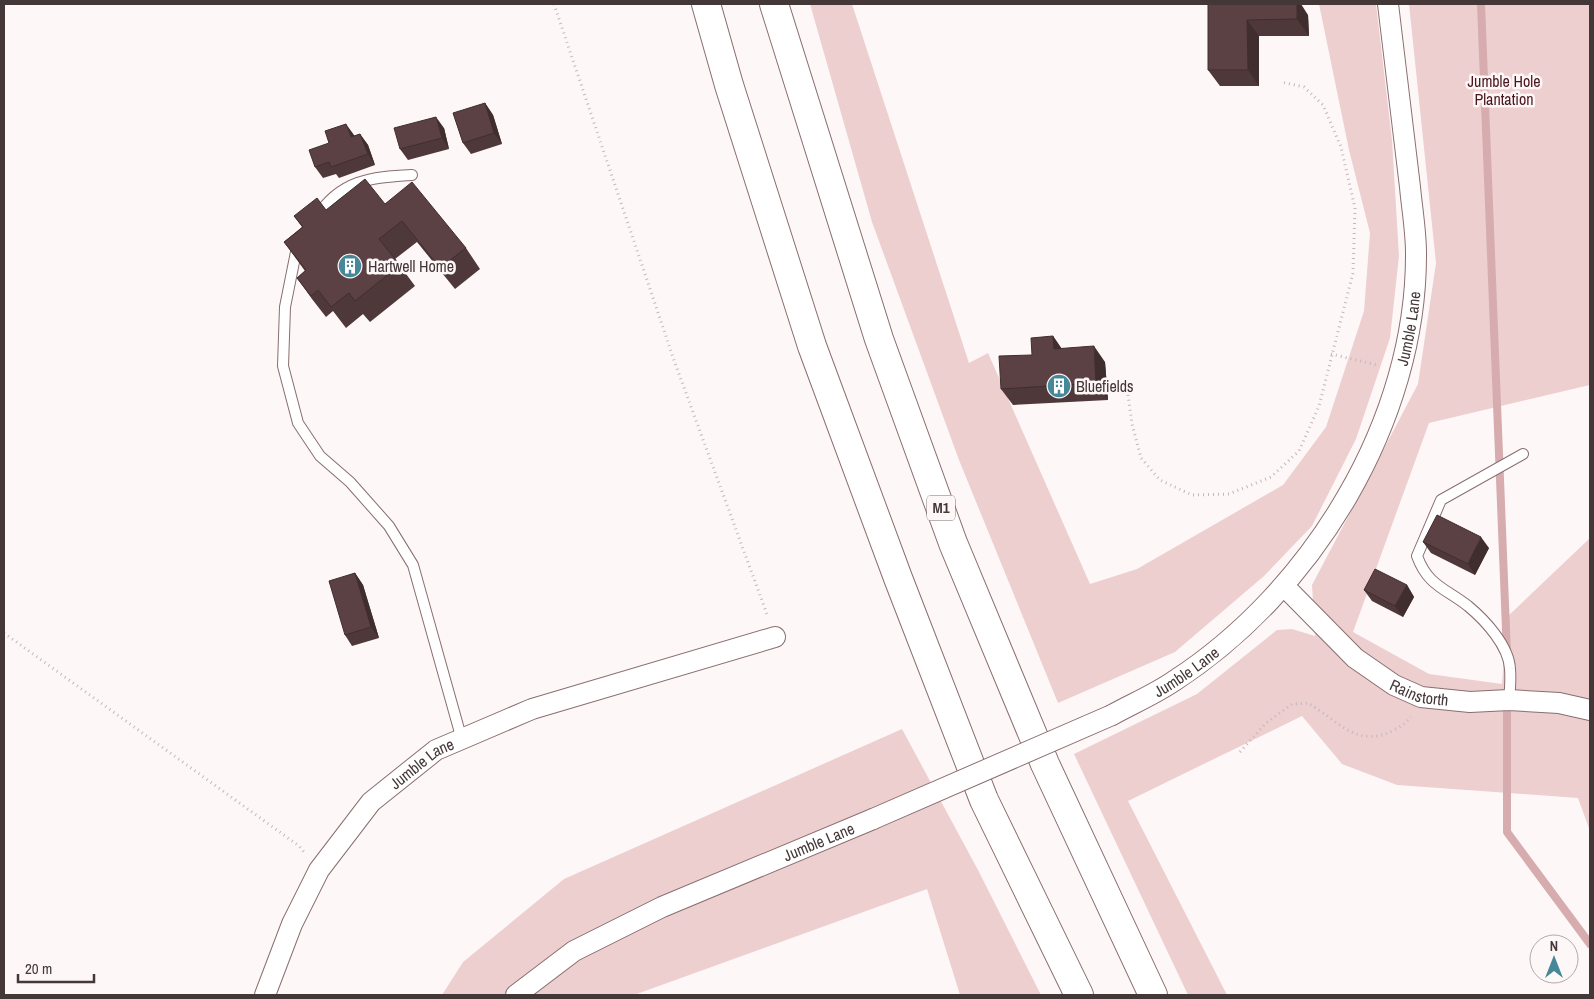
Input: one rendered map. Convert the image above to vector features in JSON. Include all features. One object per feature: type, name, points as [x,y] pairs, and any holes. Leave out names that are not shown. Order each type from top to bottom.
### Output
[{"type":"highway","points":[[706,4],[729,85],[812,346],[895,569],[984,800],[1079,995]]},
{"type":"highway","name":"M1","points":[[774,4],[880,339],[954,543],[1044,764],[1153,995]]},
{"type":"street","name":"Jumble Lane","points":[[516,995],[574,951],[662,907],[873,819],[1112,715],[1174,681],[1218,648],[1284,587],[1322,538],[1352,490],[1376,440],[1401,370],[1413,317],[1416,253],[1388,4]]},
{"type":"street","name":"Rainstorth","points":[[1284,587],[1355,658],[1394,685],[1421,697],[1470,702],[1509,700],[1559,703],[1590,710]]},
{"type":"street","name":"Jumble Lane","points":[[264,995],[292,924],[319,870],[371,802],[436,750],[532,709],[775,637]]},
{"type":"lane","points":[[412,175],[380,176],[352,183],[326,203],[296,252],[285,307],[283,366],[298,423],[320,456],[350,482],[389,526],[413,565],[462,740]]},
{"type":"lane","points":[[1509,700],[1510,668],[1502,648],[1489,628],[1468,606],[1439,588],[1423,572],[1417,556],[1441,500],[1523,454]]},
{"type":"path","points":[[554,4],[675,363],[775,637]]},
{"type":"path","points":[[1126,380],[1132,424],[1141,458],[1160,480],[1192,495],[1229,494],[1271,477],[1299,451],[1319,406],[1353,273],[1355,208],[1341,147],[1323,105],[1304,87],[1281,82]]},
{"type":"path","points":[[1332,354],[1401,370]]},
{"type":"path","points":[[4,633],[299,846],[319,870]]},
{"type":"path","points":[[1240,752],[1266,723],[1292,704],[1308,702],[1344,728],[1362,737],[1381,737],[1406,724],[1418,708],[1421,697]]},
{"type":"green space","points":[[810,4],[852,4],[969,363],[988,353],[1090,584],[1137,569],[1283,485],[1326,427],[1364,311],[1370,233],[1349,150],[1319,4],[1376,4],[1392,140],[1399,256],[1390,338],[1356,439],[1312,526],[1264,576],[1175,652],[1058,703],[959,460],[872,222]]},
{"type":"green space","name":"Jumble Hole Plantation","points":[[1409,4],[1590,4],[1590,385],[1429,423],[1353,632],[1429,674],[1502,684],[1507,617],[1590,538],[1590,831],[1578,798],[1397,785],[1342,764],[1302,716],[1128,801],[1227,995],[1188,995],[1074,754],[1197,694],[1277,630],[1292,629],[1315,636],[1312,585],[1418,384],[1436,263]]},
{"type":"green space","points":[[902,729],[978,870],[1041,995],[960,995],[927,889],[634,995],[442,995],[463,962],[564,879]]},
{"type":"building","points":[[1208,4],[1297,4],[1297,19],[1247,20],[1248,70],[1208,70]]},
{"type":"building","points":[[485,103],[494,133],[463,143],[453,113]]},
{"type":"building","points":[[436,117],[442,138],[400,149],[394,128]]},
{"type":"building","points":[[346,124],[351,137],[360,134],[368,154],[331,167],[329,162],[315,167],[309,150],[329,143],[325,131]]},
{"type":"building","name":"Hartwell Home","points":[[365,179],[385,204],[412,182],[466,248],[440,268],[402,221],[379,239],[400,265],[355,301],[349,293],[331,307],[318,290],[311,296],[297,278],[306,270],[284,242],[303,227],[294,216],[317,198],[326,210]]},
{"type":"building","points":[[1053,336],[1054,349],[1094,346],[1096,383],[1001,389],[999,356],[1032,355],[1031,338]]},
{"type":"building","points":[[1437,515],[1481,537],[1468,564],[1423,542]]},
{"type":"building","points":[[1375,569],[1407,585],[1395,606],[1364,590]]},
{"type":"building","points":[[355,573],[371,627],[345,635],[329,581]]},
{"type":"waterway","points":[[1481,4],[1507,654]]},
{"type":"waterway","points":[[1507,700],[1507,832],[1590,944]]},
{"type":"place","name":"Hartwell Home","points":[[350,266]]},
{"type":"place","name":"Bluefields","points":[[1059,386]]}]
